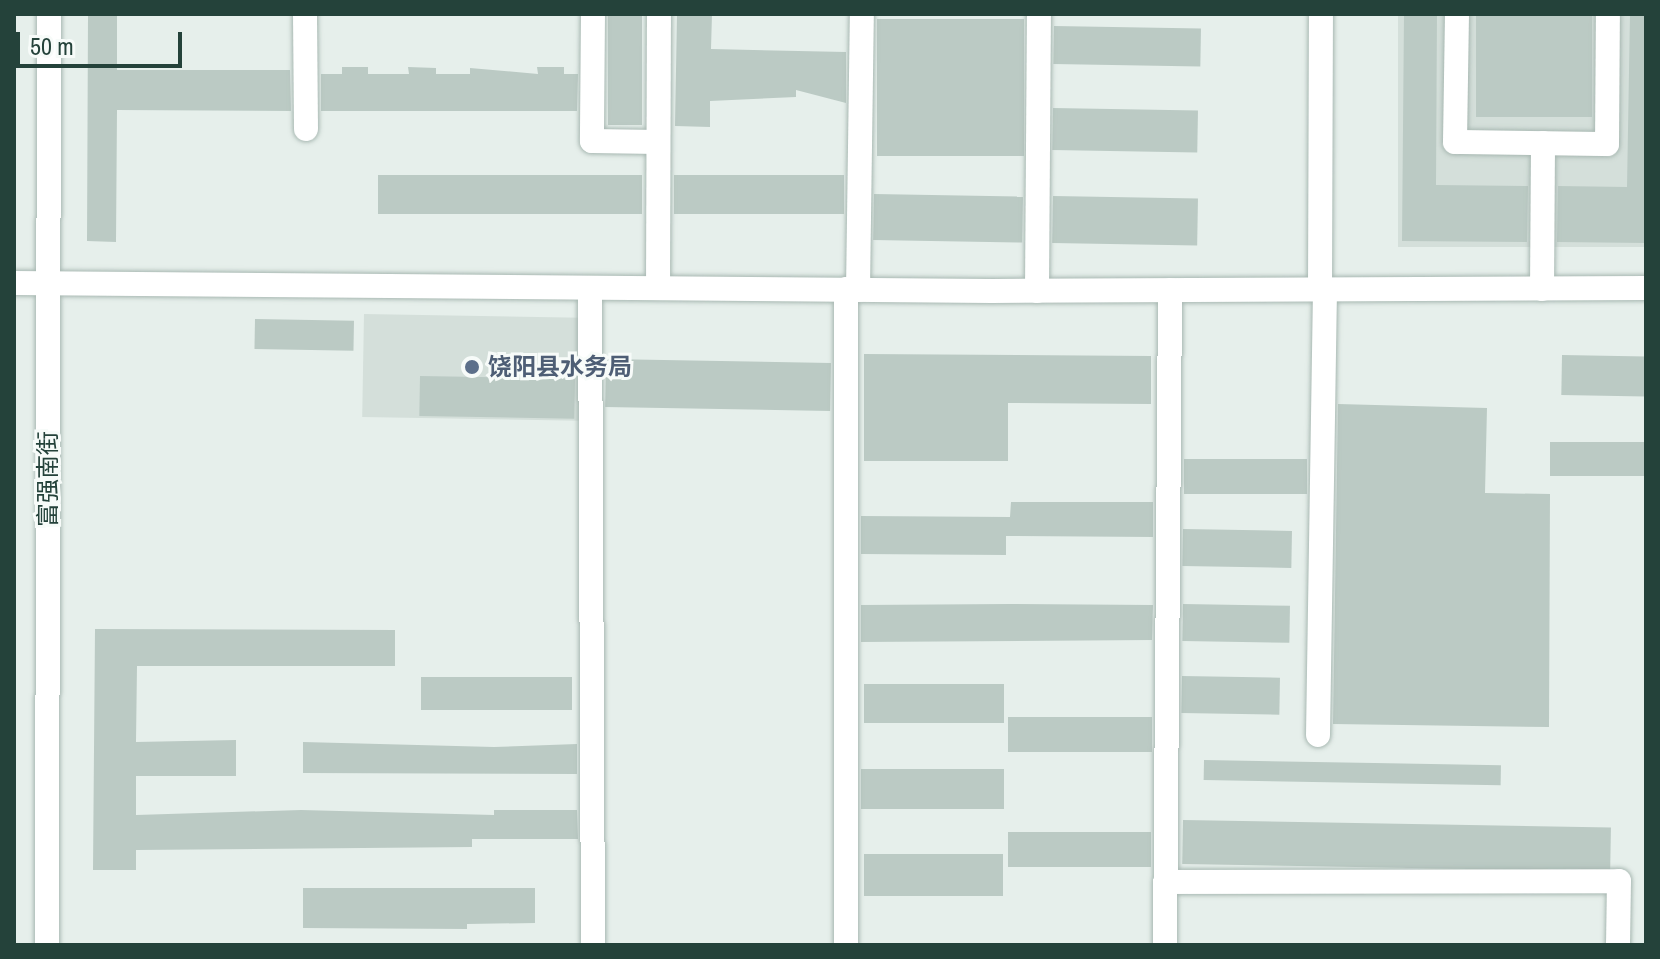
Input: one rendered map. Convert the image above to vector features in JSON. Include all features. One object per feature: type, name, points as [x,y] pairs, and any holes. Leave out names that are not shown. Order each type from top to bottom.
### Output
[{"type":"street","name":"富强南街","points":[[47,945],[49,14]]},
{"type":"street","points":[[305,14],[306,129]]},
{"type":"street","points":[[593,14],[592,141],[658,142]]},
{"type":"street","points":[[658,288],[659,14]]},
{"type":"street","points":[[846,945],[852,290],[862,14]]},
{"type":"street","points":[[1037,291],[1039,14]]},
{"type":"street","points":[[1318,735],[1323,290],[1321,14]]},
{"type":"street","points":[[1457,14],[1455,142],[1607,144],[1608,14]]},
{"type":"street","points":[[1542,289],[1543,143]]},
{"type":"street","points":[[14,283],[1037,291],[1646,288]]},
{"type":"street","points":[[590,288],[593,945]]},
{"type":"street","points":[[1165,945],[1170,290]]},
{"type":"street","points":[[1165,882],[1619,881],[1618,945]]},
{"type":"shaded area","points":[[1398,14],[1646,14],[1646,247],[1398,247]]},
{"type":"shaded area","name":"饶阳县水务局","points":[[364,314],[582,318],[580,421],[362,417]]},
{"type":"building","points":[[88,14],[117,14],[117,70],[290,70],[291,111],[117,110],[116,242],[87,241]]},
{"type":"building","points":[[608,14],[642,14],[642,125],[608,125]]},
{"type":"building","points":[[677,14],[712,14],[711,49],[846,52],[846,103],[796,90],[796,97],[710,101],[710,127],[675,126]]},
{"type":"building","points":[[1404,14],[1437,14],[1436,185],[1528,186],[1527,242],[1402,241]]},
{"type":"building","points":[[1476,14],[1592,14],[1592,117],[1476,117]]},
{"type":"building","points":[[1630,14],[1646,14],[1646,243],[1557,242],[1558,186],[1627,187]]},
{"type":"building","points":[[877,19],[1024,19],[1024,156],[877,156]]},
{"type":"building","points":[[1054,26],[1201,29],[1200,67],[1053,64]]},
{"type":"building","points":[[342,67],[368,67],[368,74],[409,74],[408,67],[436,68],[436,74],[470,74],[470,68],[538,74],[537,67],[564,67],[564,74],[578,74],[577,111],[321,111],[321,74],[342,74]]},
{"type":"building","points":[[1053,108],[1198,111],[1197,153],[1052,150]]},
{"type":"building","points":[[378,175],[642,175],[642,214],[378,214]]},
{"type":"building","points":[[674,175],[844,175],[844,214],[674,214]]},
{"type":"building","points":[[874,194],[1023,197],[1022,243],[873,240]]},
{"type":"building","points":[[1053,196],[1198,199],[1197,246],[1052,243]]},
{"type":"building","points":[[255,319],[354,321],[353,351],[254,349]]},
{"type":"building","points":[[864,354],[1151,356],[1151,404],[1008,403],[1008,461],[864,461]]},
{"type":"building","points":[[1562,355],[1646,356],[1645,396],[1561,395]]},
{"type":"building","points":[[606,359],[831,363],[830,411],[605,407]]},
{"type":"building","points":[[420,376],[575,379],[574,419],[419,416]]},
{"type":"building","points":[[1338,404],[1487,408],[1485,493],[1550,494],[1549,727],[1333,724]]},
{"type":"building","points":[[1550,442],[1646,442],[1646,476],[1550,476]]},
{"type":"building","points":[[1184,459],[1307,459],[1307,494],[1184,494]]},
{"type":"building","points":[[1011,502],[1153,502],[1153,537],[1006,536],[1006,555],[861,554],[861,516],[1010,517]]},
{"type":"building","points":[[1183,529],[1292,531],[1291,568],[1182,566]]},
{"type":"building","points":[[1183,604],[1290,606],[1289,643],[1182,641]]},
{"type":"building","points":[[861,605],[1153,605],[1152,640],[861,642]]},
{"type":"building","points":[[95,629],[395,630],[395,666],[137,666],[136,742],[236,740],[236,776],[136,776],[136,815],[301,810],[494,815],[494,810],[577,810],[578,839],[472,839],[472,847],[136,850],[136,870],[93,870]]},
{"type":"building","points":[[1182,676],[1280,678],[1279,715],[1181,713]]},
{"type":"building","points":[[421,677],[572,677],[572,710],[421,710]]},
{"type":"building","points":[[864,684],[1004,684],[1004,723],[864,723]]},
{"type":"building","points":[[1008,717],[1152,717],[1152,752],[1008,752]]},
{"type":"building","points":[[303,742],[494,747],[577,744],[577,774],[303,773]]},
{"type":"building","points":[[1204,760],[1501,765],[1501,785],[1204,780]]},
{"type":"building","points":[[861,769],[1004,769],[1004,809],[861,809]]},
{"type":"building","points":[[1183,820],[1611,827],[1610,871],[1182,864]]},
{"type":"building","points":[[1008,832],[1151,832],[1151,867],[1008,867]]},
{"type":"building","points":[[864,854],[1003,854],[1003,896],[864,896]]},
{"type":"building","points":[[303,888],[535,888],[535,923],[467,924],[467,929],[303,928]]},
{"type":"place","name":"饶阳县水务局","points":[[472,367]]}]
